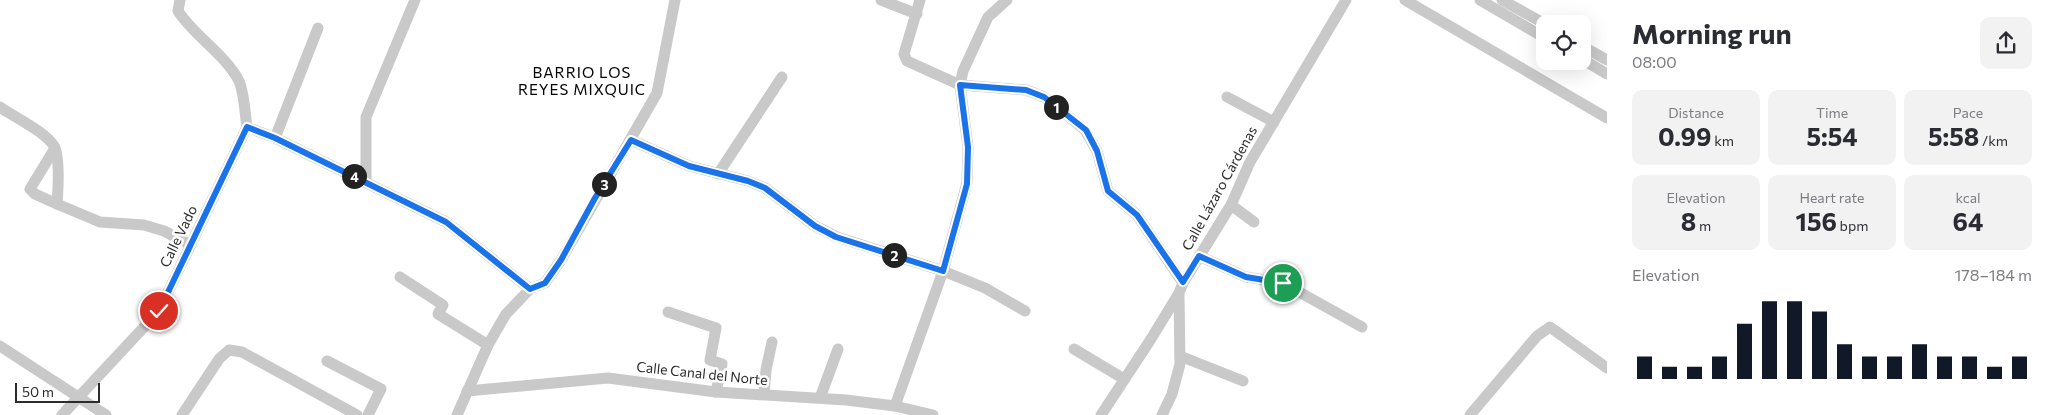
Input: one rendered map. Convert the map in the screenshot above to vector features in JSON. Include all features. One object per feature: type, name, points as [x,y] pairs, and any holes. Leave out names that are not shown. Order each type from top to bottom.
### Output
[{"type":"street","points":[[180,0],[178,11],[184,20],[218,52],[239,82],[247,127],[275,138],[446,222],[530,289]]},
{"type":"street","points":[[366,182],[366,118],[415,0]]},
{"type":"street","points":[[457,415],[488,345],[506,314],[530,289],[545,283],[561,260],[657,93],[675,0]]},
{"type":"street","points":[[881,0],[917,14]]},
{"type":"street","points":[[920,0],[904,58],[914,65],[960,85],[1026,90],[1044,97],[1086,130],[1097,151],[1108,191],[1137,215],[1181,288],[1180,356],[1177,375],[1162,415]]},
{"type":"street","points":[[895,406],[943,271],[967,184],[968,147],[960,85],[962,71],[988,17],[1007,0]]},
{"type":"street","name":"Calle Lázaro Cárdenas","points":[[1101,415],[1152,339],[1199,256],[1231,205],[1250,162],[1346,0]]},
{"type":"street","points":[[1405,0],[1607,118]]},
{"type":"street","points":[[1480,0],[1536,33]]},
{"type":"street","points":[[1502,0],[1536,19]]},
{"type":"street","points":[[275,138],[318,28]]},
{"type":"street","points":[[1591,51],[1607,60]]},
{"type":"street","points":[[1591,64],[1607,74]]},
{"type":"street","points":[[718,174],[782,77]]},
{"type":"street","points":[[1227,96],[1274,122]]},
{"type":"street","points":[[0,108],[49,139],[55,148],[58,180],[57,204]]},
{"type":"street","name":"Calle Vado","points":[[62,415],[159,311],[247,127]]},
{"type":"street","points":[[631,140],[689,166],[748,181],[765,188],[815,226],[836,237],[943,271],[984,288],[1025,311]]},
{"type":"street","points":[[55,148],[30,189],[35,194],[100,222],[144,225],[164,231],[191,245]]},
{"type":"street","points":[[1231,205],[1254,222]]},
{"type":"street","points":[[1199,256],[1246,277],[1283,283],[1362,327]]},
{"type":"street","points":[[400,277],[443,305],[438,314],[488,345]]},
{"type":"street","points":[[668,312],[716,328],[710,360],[722,364],[716,392]]},
{"type":"street","points":[[1470,415],[1537,336],[1550,327],[1607,368]]},
{"type":"street","points":[[764,394],[766,370],[772,342]]},
{"type":"street","points":[[0,346],[106,415]]},
{"type":"street","points":[[820,398],[838,349]]},
{"type":"street","points":[[1074,349],[1124,379]]},
{"type":"street","points":[[182,415],[219,359],[229,350],[242,352],[357,415]]},
{"type":"street","points":[[1180,356],[1243,381]]},
{"type":"street","points":[[327,361],[381,389],[368,415]]},
{"type":"street","name":"Calle Canal del Norte","points":[[467,391],[608,378],[716,392],[820,398],[895,406],[908,412],[933,415]]},
{"type":"district","name":"BARRIO LOS REYES MIXQUIC","points":[[582,80]]},
{"type":"route","points":[[159,311],[247,127],[275,138],[446,222],[530,289],[545,283],[561,260],[595,198],[631,140],[689,166],[748,181],[765,188],[815,226],[836,237],[943,271],[967,184],[968,147],[960,85],[1026,90],[1044,97],[1086,130],[1097,151],[1108,191],[1137,215],[1183,282],[1199,256],[1246,277],[1283,283]]}]
